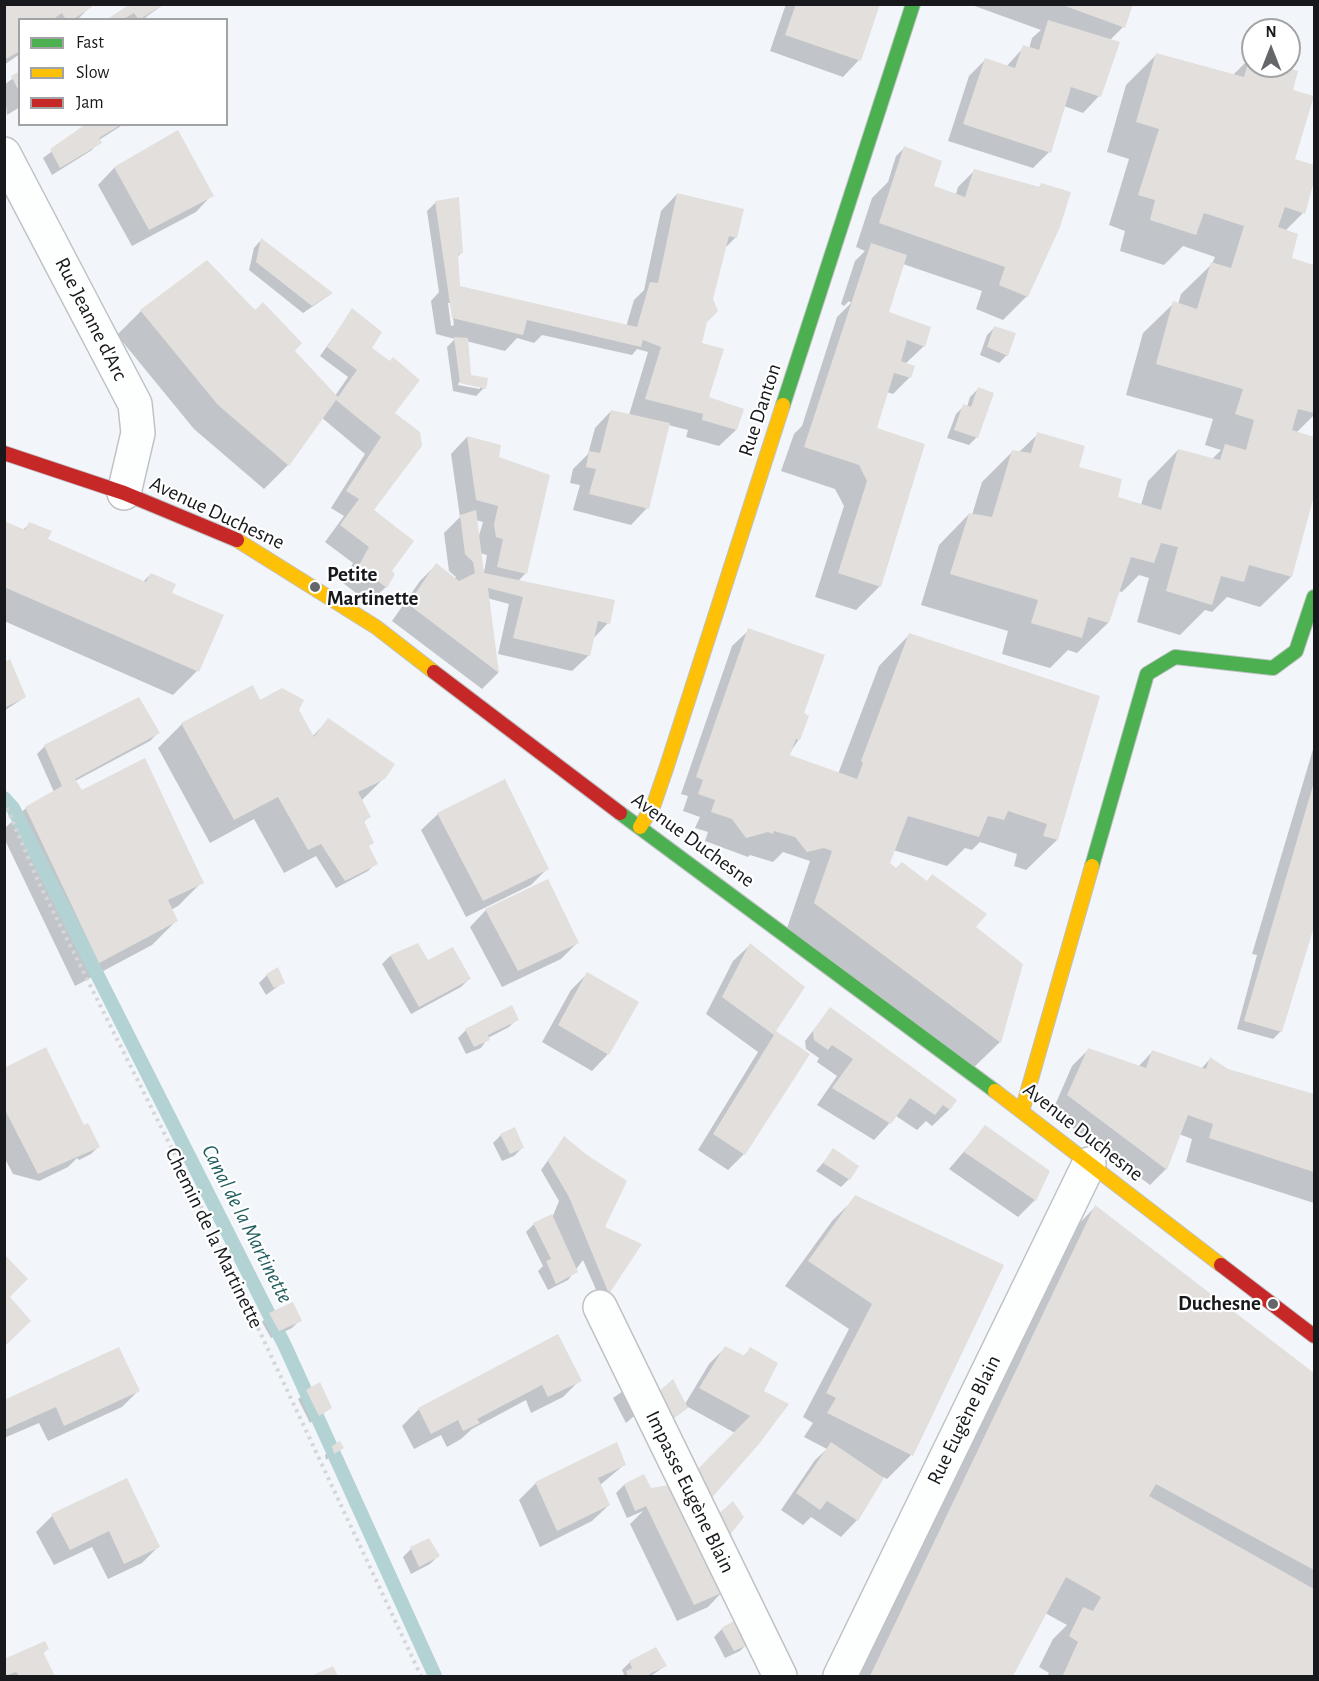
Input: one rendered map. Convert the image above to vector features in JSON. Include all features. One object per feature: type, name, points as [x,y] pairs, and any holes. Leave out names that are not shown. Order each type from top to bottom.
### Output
[{"type":"main road","name":"Rue Danton","points":[[640,827],[654,804],[666,769],[913,4]]},
{"type":"main road","name":"Avenue Duchesne","points":[[4,453],[124,493],[236,540],[315,586],[376,627],[585,787],[1022,1111],[1314,1336]]},
{"type":"main road","points":[[1022,1111],[1147,674],[1175,657],[1273,668],[1296,651],[1314,597]]},
{"type":"street","name":"Rue Jeanne d'Arc","points":[[4,154],[135,404],[138,434],[124,493]]},
{"type":"street","name":"Rue Eugène Blain","points":[[840,1677],[1089,1164]]},
{"type":"street","name":"Impasse Eugène Blain","points":[[600,1307],[780,1677]]},
{"type":"path","name":"Chemin de la Martinette","points":[[4,801],[39,883],[206,1217],[421,1677]]},
{"type":"building","points":[[4,4],[90,4],[92,7],[75,18],[65,18],[62,13],[55,18],[18,18],[18,52],[4,60]]},
{"type":"building","points":[[130,4],[164,4],[142,18],[138,18],[134,13],[125,18],[109,18]]},
{"type":"building","points":[[796,4],[880,4],[861,61],[785,35]]},
{"type":"building","points":[[1060,4],[1133,4],[1125,28]]},
{"type":"building","points":[[1048,20],[1120,42],[1101,97],[1071,87],[1051,153],[963,124],[985,58],[1015,68],[1023,45],[1039,50]]},
{"type":"building","points":[[1156,53],[1241,78],[1296,78],[1293,90],[1314,96],[1295,159],[1314,165],[1314,181],[1305,214],[1285,207],[1278,227],[1298,234],[1292,258],[1314,265],[1314,413],[1298,409],[1292,430],[1314,437],[1314,496],[1292,577],[1249,565],[1244,582],[1221,576],[1212,605],[1166,591],[1178,547],[1161,543],[1154,563],[1131,557],[1109,623],[1088,617],[1082,638],[1031,623],[1038,600],[950,574],[969,513],[992,517],[1012,450],[1031,453],[1037,432],[1085,446],[1079,467],[1122,479],[1118,497],[1161,510],[1178,449],[1220,460],[1225,444],[1246,450],[1254,420],[1235,414],[1243,389],[1156,364],[1173,301],[1197,309],[1211,262],[1231,268],[1244,226],[1204,213],[1196,235],[1150,220],[1155,200],[1138,195],[1159,129],[1136,122]]},
{"type":"building","points":[[18,72],[18,89],[11,76]]},
{"type":"building","points":[[83,126],[119,126],[99,138],[102,143],[60,168],[50,149]]},
{"type":"building","points":[[178,130],[214,196],[149,230],[114,167]]},
{"type":"building","points":[[904,146],[942,161],[934,186],[965,197],[974,169],[1040,187],[1041,183],[1071,192],[1060,227],[1028,297],[999,285],[1005,267],[879,223]]},
{"type":"building","points":[[677,193],[744,209],[737,238],[729,236],[713,299],[718,311],[707,322],[702,343],[724,349],[709,397],[744,409],[737,430],[702,420],[703,414],[645,399],[661,347],[643,340],[641,347],[527,320],[523,335],[452,318],[435,201],[459,197],[463,253],[458,254],[460,286],[637,327],[650,282],[658,283]]},
{"type":"building","points":[[261,238],[333,293],[312,306],[256,262]]},
{"type":"building","points":[[871,243],[907,255],[889,312],[931,327],[925,347],[907,340],[901,361],[915,366],[911,378],[894,373],[877,428],[925,444],[881,587],[838,573],[867,481],[859,465],[804,447]]},
{"type":"building","points":[[207,260],[255,310],[263,302],[302,343],[295,351],[338,397],[357,370],[327,347],[352,308],[382,332],[372,348],[390,361],[393,357],[420,380],[395,413],[420,432],[422,446],[374,510],[414,541],[392,571],[395,574],[387,588],[358,567],[369,547],[340,525],[359,499],[346,491],[381,437],[336,400],[289,466],[218,405],[140,310]]},
{"type":"building","points":[[994,326],[1016,333],[1008,356],[987,347]]},
{"type":"building","points":[[454,337],[468,338],[471,375],[488,378],[486,389],[460,383]]},
{"type":"building","points":[[978,387],[994,393],[978,438],[954,430],[963,404],[971,407]]},
{"type":"building","points":[[611,410],[670,423],[649,509],[589,494],[596,469],[586,467],[589,451],[600,453]]},
{"type":"building","points":[[467,436],[501,445],[499,457],[550,475],[527,574],[497,567],[503,539],[496,537],[494,525],[498,506],[476,500]]},
{"type":"building","points":[[476,510],[484,573],[615,600],[610,624],[598,621],[590,656],[513,638],[523,597],[488,588],[499,673],[408,604],[436,563],[459,581],[475,573],[473,562],[465,554],[460,515]]},
{"type":"building","points":[[4,521],[25,530],[29,522],[52,531],[48,539],[146,582],[151,573],[176,584],[172,593],[224,615],[199,672],[4,587]]},
{"type":"building","points":[[748,628],[825,655],[804,713],[809,716],[800,740],[796,739],[790,755],[857,779],[863,763],[861,761],[909,633],[1100,696],[1058,840],[1043,836],[1047,824],[1008,811],[1004,820],[988,816],[979,837],[908,816],[890,863],[896,868],[902,862],[927,881],[932,874],[987,914],[976,927],[1023,964],[1001,1043],[814,903],[832,851],[824,848],[807,852],[795,837],[774,831],[773,834],[768,832],[746,838],[732,819],[711,812],[715,800],[698,794],[703,780],[696,777]]},
{"type":"building","points":[[10,659],[26,697],[4,708],[4,662]]},
{"type":"building","points":[[253,685],[260,700],[282,688],[304,700],[299,710],[314,737],[328,718],[395,764],[385,779],[358,792],[371,817],[364,821],[374,843],[369,846],[378,864],[345,881],[321,844],[308,850],[278,797],[234,820],[181,723]]},
{"type":"building","points":[[139,697],[160,733],[75,779],[82,790],[145,758],[204,883],[168,900],[178,921],[99,963],[25,807],[62,786],[44,745]]},
{"type":"building","points":[[505,779],[549,869],[483,901],[437,813]]},
{"type":"building","points":[[1314,782],[1314,927],[1282,1032],[1244,1021]]},
{"type":"building","points":[[548,879],[579,943],[518,971],[485,909]]},
{"type":"building","points":[[418,943],[428,960],[453,947],[471,979],[419,1007],[390,955]]},
{"type":"building","points":[[750,943],[805,987],[776,1031],[810,1054],[745,1155],[713,1134],[774,1035],[722,997]]},
{"type":"building","points":[[278,967],[285,983],[274,988],[266,974]]},
{"type":"building","points":[[587,972],[639,1002],[609,1055],[558,1025]]},
{"type":"building","points":[[512,1005],[519,1020],[488,1035],[490,1040],[474,1047],[465,1029]]},
{"type":"building","points":[[830,1007],[957,1100],[950,1110],[943,1105],[935,1115],[910,1098],[891,1124],[832,1088],[853,1059],[832,1045],[828,1050],[814,1040],[813,1031]]},
{"type":"building","points":[[46,1047],[84,1125],[88,1123],[100,1147],[38,1174],[4,1108],[4,1068]]},
{"type":"building","points":[[1088,1048],[1146,1068],[1152,1050],[1206,1069],[1210,1057],[1228,1069],[1314,1094],[1314,1172],[1209,1138],[1213,1124],[1188,1115],[1167,1170],[1067,1095]]},
{"type":"building","points":[[985,1125],[1050,1171],[1036,1201],[964,1152]]},
{"type":"building","points":[[515,1127],[524,1148],[510,1154],[500,1134]]},
{"type":"building","points":[[564,1136],[587,1155],[627,1181],[605,1227],[642,1244],[609,1294],[569,1197],[548,1161]]},
{"type":"building","points":[[833,1148],[859,1166],[850,1180],[823,1163]]},
{"type":"building","points":[[855,1195],[1004,1265],[913,1456],[827,1413],[836,1398],[826,1393],[872,1304],[808,1261]]},
{"type":"building","points":[[1095,1205],[1314,1373],[1314,1570],[1156,1484],[1149,1496],[1314,1589],[1314,1676],[1065,1676],[1063,1675],[1078,1642],[1069,1636],[1083,1607],[1093,1611],[1101,1597],[1066,1577],[1013,1676],[870,1676]]},
{"type":"building","points":[[552,1214],[578,1272],[556,1284],[546,1261],[551,1259],[533,1223]]},
{"type":"building","points":[[4,1254],[28,1279],[10,1297],[31,1321],[4,1347]]},
{"type":"building","points":[[293,1302],[302,1321],[279,1331],[269,1313]]},
{"type":"building","points":[[558,1334],[582,1381],[548,1397],[542,1385],[477,1419],[480,1423],[463,1431],[458,1420],[431,1434],[418,1408]]},
{"type":"building","points":[[725,1346],[745,1356],[750,1347],[778,1363],[764,1391],[789,1404],[759,1444],[708,1502],[694,1473],[750,1416],[699,1388]]},
{"type":"building","points":[[119,1347],[140,1391],[64,1426],[56,1407],[4,1430],[4,1400]]},
{"type":"building","points":[[673,1379],[688,1408],[669,1422],[656,1394]]},
{"type":"building","points":[[320,1382],[332,1408],[319,1416],[306,1390]]},
{"type":"building","points":[[340,1441],[344,1448],[334,1454],[332,1446]]},
{"type":"building","points":[[617,1442],[626,1465],[598,1478],[610,1505],[557,1531],[535,1482]]},
{"type":"building","points":[[831,1442],[884,1478],[858,1521],[827,1501],[820,1510],[796,1493]]},
{"type":"building","points":[[644,1474],[651,1488],[676,1484],[726,1591],[694,1605],[646,1506],[635,1511],[624,1484]]},
{"type":"building","points":[[127,1478],[160,1547],[124,1564],[109,1531],[70,1550],[51,1514]]},
{"type":"building","points":[[733,1501],[744,1517],[726,1540],[715,1517]]},
{"type":"building","points":[[429,1538],[440,1556],[419,1567],[410,1547]]},
{"type":"building","points":[[739,1618],[750,1644],[734,1651],[721,1628]]},
{"type":"building","points":[[45,1641],[49,1649],[43,1652],[55,1676],[19,1676],[16,1672],[4,1676],[4,1659]]},
{"type":"building","points":[[656,1647],[667,1666],[649,1674],[650,1676],[628,1676],[626,1671],[632,1668],[629,1661]]},
{"type":"building","points":[[333,1666],[338,1676],[311,1676]]},
{"type":"waterway","name":"Canal de la Martinette","points":[[4,798],[13,808],[285,1346],[435,1676]]},
{"type":"traffic: fast","points":[[783,405],[913,4]]},
{"type":"traffic: fast","points":[[1092,866],[1147,674],[1175,657],[1273,668],[1296,651],[1314,597]]},
{"type":"traffic: fast","points":[[620,813],[995,1091]]},
{"type":"traffic: slow","points":[[640,827],[654,804],[666,769],[783,405]]},
{"type":"traffic: slow","points":[[237,540],[376,627],[434,672]]},
{"type":"traffic: slow","points":[[1022,1111],[1092,866]]},
{"type":"traffic: slow","points":[[995,1091],[1221,1265]]},
{"type":"traffic: jam","points":[[4,453],[124,493],[237,540]]},
{"type":"traffic: jam","points":[[434,672],[620,813]]},
{"type":"traffic: jam","points":[[1221,1265],[1314,1336]]},
{"type":"place","name":"Petite Martinette","points":[[315,587]]},
{"type":"place","name":"Duchesne","points":[[1273,1304]]}]
